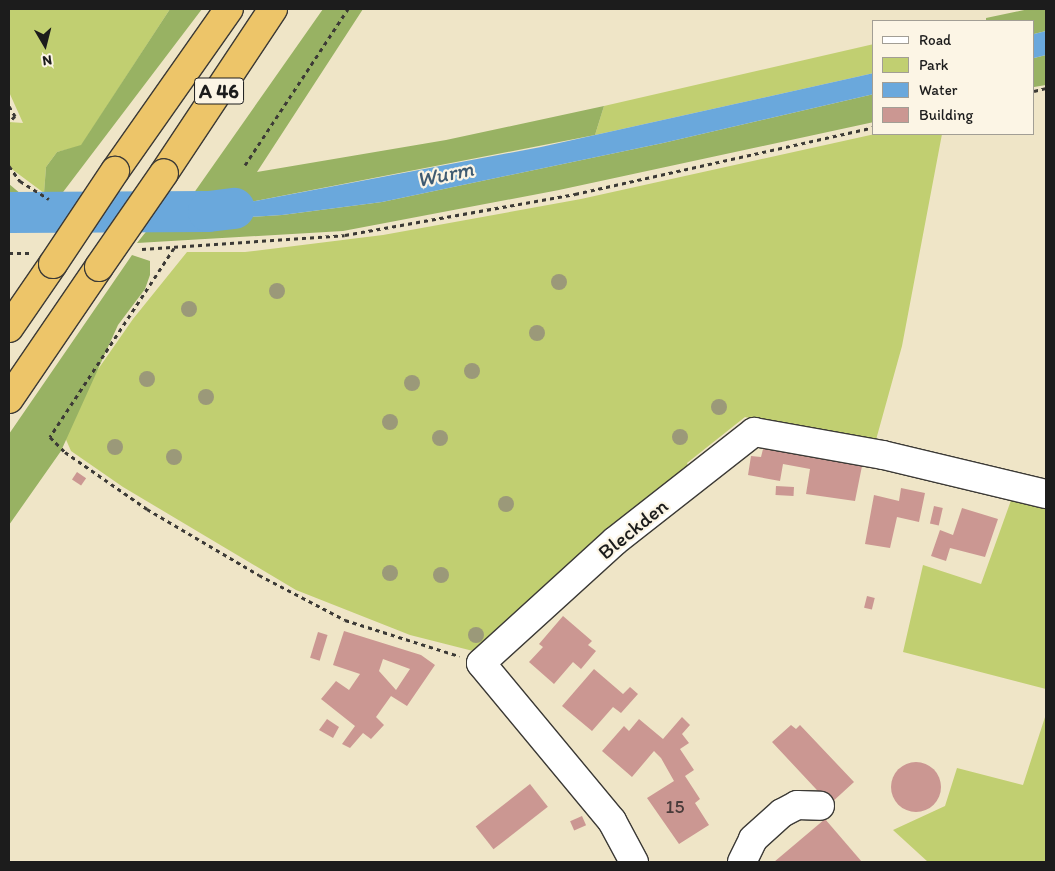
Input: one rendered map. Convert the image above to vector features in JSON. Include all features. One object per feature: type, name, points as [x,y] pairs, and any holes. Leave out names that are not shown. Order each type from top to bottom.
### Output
[{"type":"highway","name":"A 46","points":[[9,328],[115,171],[229,9]]},
{"type":"highway","name":"A 46","points":[[9,399],[274,9]]},
{"type":"street","name":"Bleckden","points":[[481,663],[615,541],[754,432],[883,455],[1046,494]]},
{"type":"street","points":[[481,663],[612,821],[634,862]]},
{"type":"street","points":[[742,862],[753,839],[782,813],[797,804],[820,806]]},
{"type":"path","points":[[245,165],[348,9]]},
{"type":"path","points":[[9,106],[14,116],[9,122]]},
{"type":"path","points":[[481,663],[336,616],[147,510],[65,452],[50,437],[175,248],[346,235],[575,194],[872,127]]},
{"type":"path","points":[[9,166],[20,181],[49,199]]},
{"type":"green space","points":[[9,9],[170,9],[81,146],[57,152],[46,167],[44,193],[9,167],[9,122],[23,123],[9,92]]},
{"type":"green space","points":[[170,9],[202,9],[57,200],[44,193],[46,167],[57,152],[81,145]]},
{"type":"green space","points":[[323,9],[363,9],[257,172],[446,140],[604,106],[595,135],[250,202],[184,207]]},
{"type":"green space","points":[[1029,9],[1046,9],[1046,31],[1035,34],[1035,20],[986,20],[986,18]]},
{"type":"green space","points":[[872,44],[872,73],[595,135],[604,106]]},
{"type":"green space","points":[[1046,55],[1046,85],[1035,87],[1035,58]]},
{"type":"green space","points":[[872,94],[872,122],[559,190],[343,231],[137,243],[153,223],[282,215],[382,202],[663,143]]},
{"type":"green space","points":[[872,135],[942,135],[902,346],[874,447],[745,417],[687,463],[691,474],[477,652],[410,635],[296,590],[123,487],[71,451],[64,435],[76,401],[133,319],[187,252],[245,252],[383,235],[581,199]]},
{"type":"green space","points":[[9,184],[33,204],[53,212],[42,227],[9,222]]},
{"type":"green space","points":[[132,255],[150,261],[150,275],[145,289],[118,325],[61,451],[9,525],[9,434]]},
{"type":"green space","points":[[1014,492],[1046,501],[1046,689],[903,652],[923,565],[981,584]]},
{"type":"green space","points":[[1046,714],[1046,862],[928,862],[893,830],[945,806],[957,768],[1023,785]]},
{"type":"water","points":[[1046,31],[1046,55],[1035,58],[1035,34]]},
{"type":"water","points":[[872,73],[872,94],[663,143],[382,202],[282,215],[153,223],[184,207],[250,202],[541,147]]},
{"type":"building","points":[[765,441],[863,461],[855,501],[806,494],[810,469],[783,464],[780,481],[748,475],[751,456],[761,457]]},
{"type":"building","points":[[77,472],[86,478],[81,486],[72,479]]},
{"type":"building","points":[[776,486],[794,487],[794,496],[776,495]]},
{"type":"building","points":[[901,488],[925,493],[919,522],[897,517],[890,548],[865,544],[874,495],[899,501]]},
{"type":"building","points":[[934,506],[943,508],[939,526],[930,524]]},
{"type":"building","points":[[962,508],[998,519],[985,557],[950,548],[946,561],[931,556],[940,530],[953,535]]},
{"type":"building","points":[[867,596],[875,598],[872,610],[864,608]]},
{"type":"building","points":[[563,616],[592,641],[588,645],[596,651],[581,669],[573,662],[554,684],[529,662],[543,647],[539,644]]},
{"type":"building","points":[[344,631],[421,655],[435,665],[407,706],[391,696],[376,717],[384,725],[371,739],[363,733],[350,748],[342,744],[355,726],[321,699],[336,681],[349,690],[360,674],[333,665]],"holes":[[[383,659],[410,669],[396,690],[379,671]]]},
{"type":"building","points":[[318,632],[328,635],[320,661],[310,658]]},
{"type":"building","points":[[594,669],[623,694],[630,687],[638,694],[621,713],[613,707],[592,731],[562,706]]},
{"type":"building","points":[[682,717],[690,725],[682,734],[689,743],[680,749],[694,770],[685,776],[700,799],[695,803],[709,825],[679,844],[647,798],[674,781],[661,758],[654,751],[632,777],[602,751],[624,726],[629,731],[639,719],[663,739]]},
{"type":"building","points":[[327,719],[339,727],[333,738],[319,730]]},
{"type":"building","points":[[791,725],[796,729],[800,725],[854,782],[830,804],[772,742]]},
{"type":"building","points":[[911,762],[921,762],[934,769],[941,782],[941,792],[934,805],[921,812],[911,812],[902,808],[895,801],[891,792],[891,782],[895,773],[902,766]]},
{"type":"building","points":[[530,784],[548,807],[493,849],[476,826]]},
{"type":"building","points":[[582,816],[586,825],[574,830],[570,821]]},
{"type":"building","points":[[825,819],[862,862],[774,862]]},
{"type":"waterway","name":"Wurm","points":[[9,212],[208,211],[234,208]]}]
